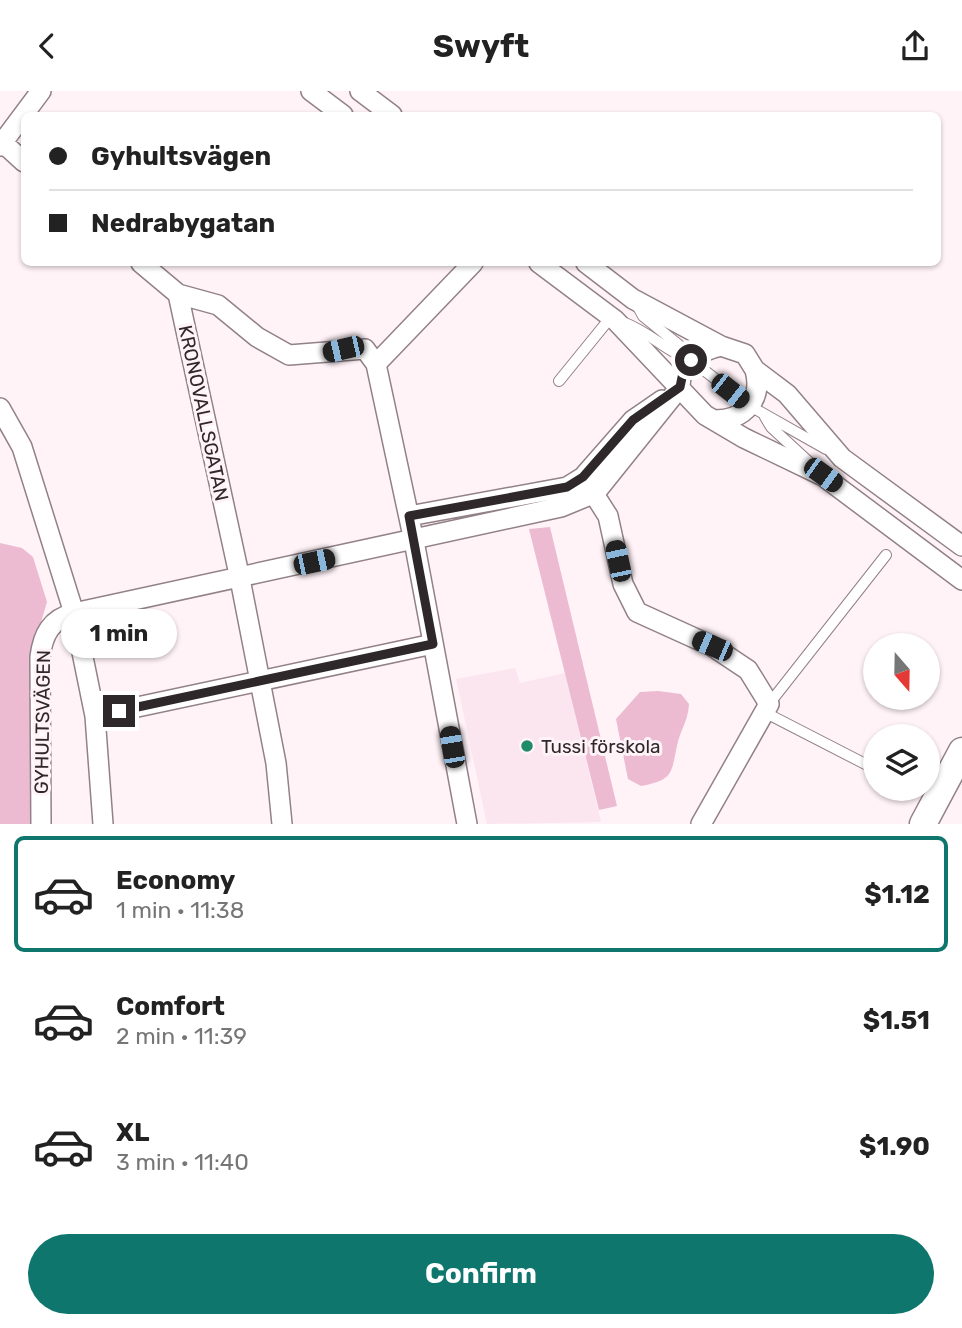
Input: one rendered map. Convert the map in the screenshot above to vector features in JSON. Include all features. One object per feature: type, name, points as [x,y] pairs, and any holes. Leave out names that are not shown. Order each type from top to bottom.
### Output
[{"type":"street","points":[[25,112],[41,91]]},
{"type":"street","points":[[311,91],[339,112]]},
{"type":"street","points":[[360,91],[388,112]]},
{"type":"street","points":[[21,118],[1,145],[21,160]]},
{"type":"street","points":[[144,266],[177,294],[218,305],[257,337],[289,355],[365,349],[376,364],[414,541],[467,824]]},
{"type":"street","points":[[376,364],[470,266]]},
{"type":"street","points":[[542,266],[613,318],[680,387],[694,406],[744,438],[823,475],[962,580]]},
{"type":"street","points":[[590,266],[633,299],[721,346],[745,354],[759,383],[757,411],[730,420],[715,421]]},
{"type":"street","name":"KRONOVALLSGATAN","points":[[177,294],[240,579],[276,763],[282,824]]},
{"type":"street","points":[[691,360],[721,346]]},
{"type":"street","name":"GYHULTSVÄGEN","points":[[41,824],[41,646],[55,621],[74,613],[561,507],[595,493],[680,387],[684,368],[691,360]]},
{"type":"street","points":[[755,370],[787,394],[842,458],[962,546]]},
{"type":"street","points":[[409,516],[567,487],[583,477],[633,420],[680,387]]},
{"type":"street","points":[[0,408],[22,447],[74,613],[95,716],[103,824]]},
{"type":"street","points":[[583,477],[608,516],[623,584],[637,612],[712,646],[748,670],[766,708],[701,824]]},
{"type":"street","points":[[95,716],[433,644]]},
{"type":"street","points":[[923,824],[962,751]]},
{"type":"lane","points":[[633,299],[643,316],[680,347],[691,360],[757,411],[842,458]]},
{"type":"lane","points":[[559,381],[613,318],[639,328],[676,355],[691,360]]},
{"type":"lane","points":[[757,411],[823,475]]},
{"type":"lane","points":[[863,762],[766,708],[886,555]]},
{"type":"shaded area","points":[[550,527],[617,806],[599,810],[529,529]]},
{"type":"shaded area","points":[[0,543],[22,548],[33,557],[47,602],[31,656],[32,824],[0,824]]},
{"type":"shaded area","name":"Tussi förskola","points":[[515,668],[520,683],[565,673],[601,822],[487,824],[456,679]]},
{"type":"shaded area","points":[[640,692],[681,694],[689,704],[688,710],[669,774],[660,781],[641,786],[628,779],[616,719]]},
{"type":"place","name":"Tussi förskola","points":[[527,746]]},
{"type":"route","points":[[119,711],[433,644],[409,516],[567,487],[583,477],[633,420],[680,387],[684,368],[691,360]]}]
